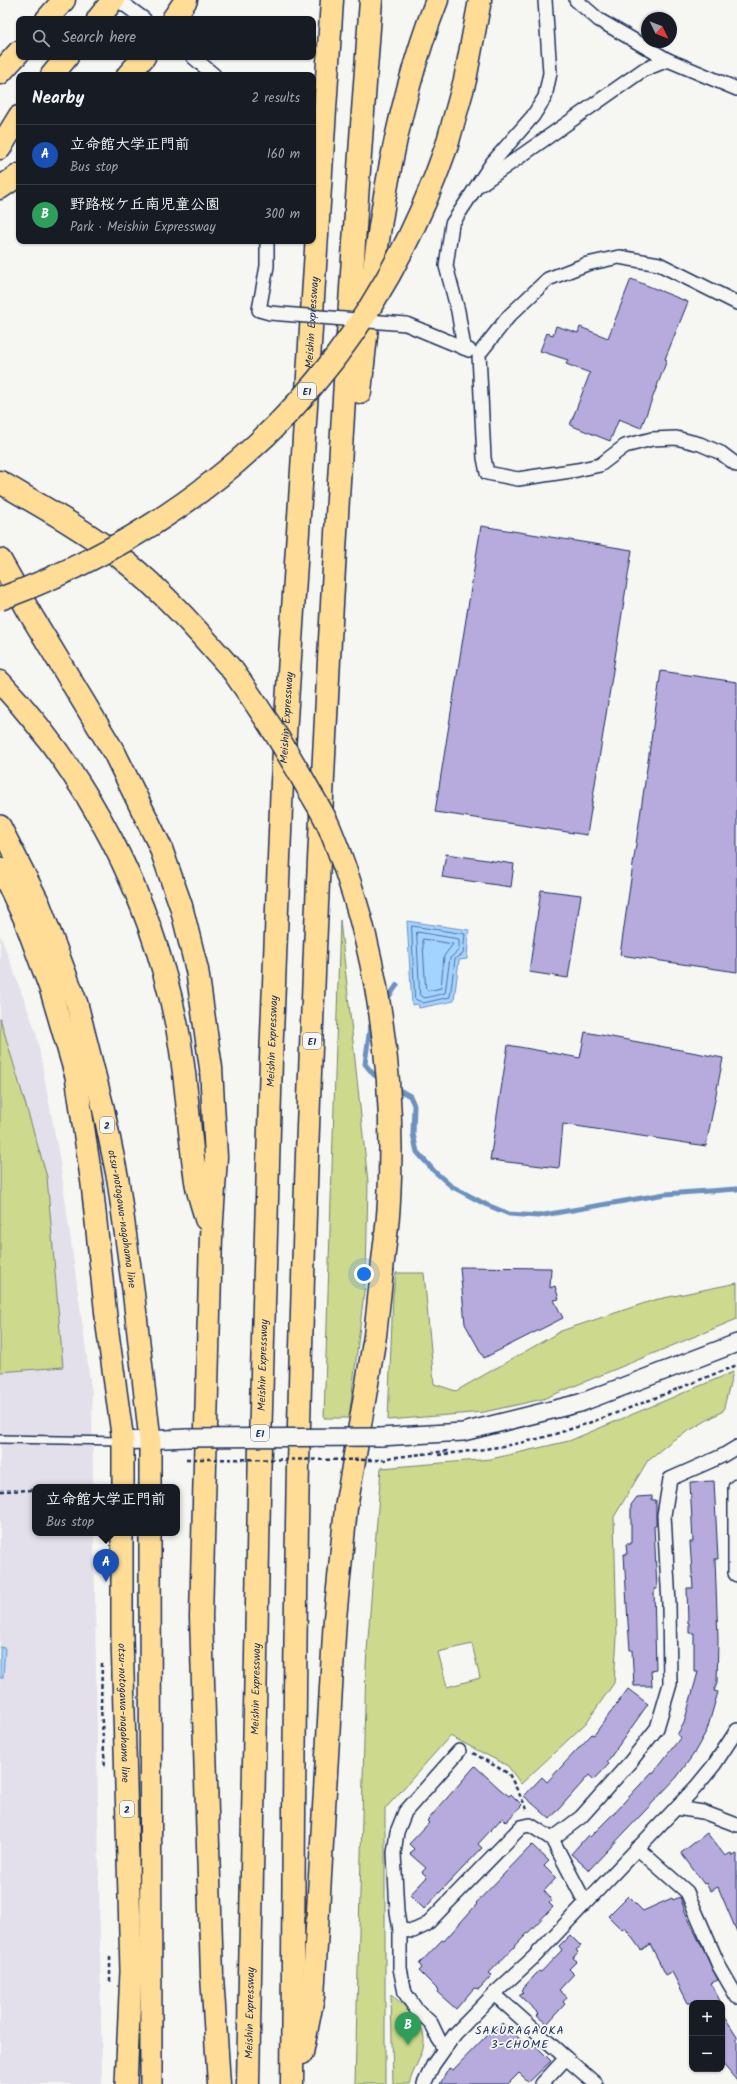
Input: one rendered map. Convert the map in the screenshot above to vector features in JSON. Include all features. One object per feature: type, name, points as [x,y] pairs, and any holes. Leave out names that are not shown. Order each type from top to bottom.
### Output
[{"type":"highway","points":[[50,16],[64,0]]},
{"type":"highway","points":[[100,16],[113,0]]},
{"type":"highway","points":[[175,16],[186,0]]},
{"type":"highway","name":"Meishin Expressway","points":[[248,2084],[260,1427],[271,1059],[282,782],[332,0]]},
{"type":"highway","name":"E1","points":[[292,2084],[298,1469],[305,1213],[322,769],[371,0]]},
{"type":"highway","points":[[322,769],[334,705],[358,414],[371,291],[395,144],[423,38],[437,0]]},
{"type":"highway","points":[[0,599],[48,581],[94,558],[140,533],[184,504],[224,474],[260,442],[292,410],[326,370],[380,292],[422,211],[447,145],[465,80],[480,0]]},
{"type":"highway","points":[[0,74],[16,55]]},
{"type":"highway","points":[[54,72],[64,60]]},
{"type":"highway","points":[[131,72],[141,60]]},
{"type":"highway","points":[[0,148],[16,123]]},
{"type":"highway","points":[[0,188],[16,177]]},
{"type":"highway","points":[[0,482],[68,521],[122,559],[193,626],[233,671],[258,706],[294,763],[330,828],[353,897],[375,981],[383,1021],[390,1110],[389,1201],[375,1336],[344,1532],[335,1618],[313,1996],[296,2084]]},
{"type":"highway","points":[[0,560],[31,615],[116,754],[160,846],[182,906],[197,970],[211,1068],[216,1157],[211,1236],[201,1617],[212,1969],[219,2084]]},
{"type":"highway","points":[[0,682],[19,702],[59,753],[85,793],[124,867],[161,963],[176,1023],[196,1183],[211,1236]]},
{"type":"main road","name":"otsu-notogawa-nagahama line","points":[[0,826],[39,903],[74,997],[101,1100],[118,1180],[133,1289],[150,1440],[150,1484]]},
{"type":"main road","name":"2","points":[[0,868],[24,918],[51,991],[76,1076],[92,1184],[107,1326],[123,1441],[122,1484]]},
{"type":"main road","name":"otsu-notogawa-nagahama line","points":[[122,1536],[122,1637],[131,1971],[126,2084]]},
{"type":"main road","points":[[150,1536],[151,2084]]},
{"type":"street","points":[[118,0],[140,16]]},
{"type":"street","points":[[464,348],[458,311],[446,266],[452,224],[492,163],[533,116],[545,97],[550,73],[545,0]]},
{"type":"street","points":[[576,0],[599,20],[668,60],[737,89]]},
{"type":"street","points":[[196,60],[210,72]]},
{"type":"street","points":[[476,187],[642,70],[668,60]]},
{"type":"street","points":[[267,244],[267,266],[259,310],[270,313],[406,324],[478,354]]},
{"type":"street","points":[[737,303],[658,264],[619,256],[587,264],[548,279],[509,316],[478,354],[484,458],[487,473],[518,479],[577,470],[600,465],[625,446],[652,438],[676,438],[700,444],[722,453],[737,465]]},
{"type":"street","points":[[123,1441],[187,1438],[380,1437],[463,1432],[580,1403],[737,1343]]},
{"type":"street","points":[[552,1839],[581,1817],[632,1761],[657,1728],[670,1684],[669,1604],[664,1515],[670,1480],[722,1456],[737,1447]]},
{"type":"street","points":[[737,1488],[737,1573]]},
{"type":"street","points":[[424,2084],[443,2048],[494,1994],[534,1957],[676,1808],[714,1765],[737,1730]]},
{"type":"street","points":[[443,2048],[431,2023],[416,2009],[405,1993],[400,1968],[400,1930],[396,1912],[394,1853],[397,1832],[405,1812],[459,1751]]},
{"type":"street","points":[[676,1808],[704,1812],[737,1825]]},
{"type":"street","points":[[400,1930],[413,1931],[426,1925],[522,1827],[530,1825],[552,1839],[585,1902]]},
{"type":"street","points":[[637,1848],[687,1892],[719,1966],[737,1997]]},
{"type":"street","points":[[494,1994],[596,2084]]},
{"type":"street","points":[[542,2084],[566,2058]]},
{"type":"lane","points":[[0,1439],[123,1441]]},
{"type":"path","points":[[729,1368],[737,1365]]},
{"type":"path","points":[[186,1459],[388,1460]]},
{"type":"path","points":[[0,1491],[32,1490]]},
{"type":"path","points":[[459,1751],[471,1751],[509,1774],[526,1805],[530,1825]]},
{"type":"shaded area","points":[[0,934],[36,1032],[60,1162],[92,1394],[93,1484],[32,1484],[32,1536],[94,1536],[102,2084],[0,2084]]},
{"type":"green space","points":[[340,920],[368,1182],[366,1276],[349,1418],[324,1418]]},
{"type":"green space","points":[[0,1018],[47,1177],[63,1367],[0,1372]]},
{"type":"green space","points":[[396,1273],[424,1273],[434,1384],[456,1391],[561,1331],[654,1300],[737,1283],[737,1319],[543,1399],[484,1412],[388,1420],[393,1295]]},
{"type":"green space","points":[[733,1372],[723,1411],[673,1440],[648,1460],[614,1517],[617,1637],[614,1683],[586,1723],[521,1784],[508,1766],[450,1736],[385,1809],[385,2084],[355,2084],[366,1665],[381,1468],[491,1459],[569,1441]],"holes":[[[472,1644],[480,1678],[447,1687],[438,1652]]]},
{"type":"green space","points":[[391,1994],[416,2019],[421,2026],[423,2034],[424,2043],[422,2052],[409,2084],[393,2084]]},
{"type":"water","points":[[407,921],[469,930],[467,959],[459,960],[454,1001],[419,1008],[418,1004],[412,1005]]},
{"type":"water","points":[[0,1647],[5,1648],[3,1678],[0,1678]]},
{"type":"building","points":[[631,279],[688,302],[665,359],[667,360],[641,428],[619,419],[610,441],[570,425],[590,373],[566,364],[568,360],[540,351],[547,333],[553,335],[556,326],[578,333],[580,327],[608,338]]},
{"type":"building","points":[[481,526],[632,550],[587,835],[435,812]]},
{"type":"building","points":[[661,671],[737,682],[737,972],[620,955]]},
{"type":"building","points":[[446,854],[514,864],[511,887],[442,877]]},
{"type":"building","points":[[541,890],[581,895],[568,978],[529,972]]},
{"type":"building","points":[[585,1032],[723,1058],[706,1146],[563,1124],[559,1168],[490,1160],[508,1045],[580,1058]]},
{"type":"building","points":[[460,1267],[551,1268],[550,1288],[555,1286],[559,1299],[554,1300],[563,1318],[484,1358],[465,1324]]},
{"type":"building","points":[[714,1481],[718,1559],[715,1559],[718,1639],[717,1683],[714,1691],[718,1692],[707,1730],[693,1755],[677,1777],[589,1870],[571,1854],[588,1835],[590,1837],[652,1772],[653,1773],[681,1737],[677,1735],[684,1723],[698,1672],[694,1672],[694,1633],[689,1633],[688,1623],[687,1588],[693,1588],[690,1542],[693,1542],[690,1482]]},
{"type":"building","points":[[652,1496],[652,1500],[656,1500],[656,1526],[654,1526],[657,1589],[654,1589],[656,1670],[651,1671],[652,1686],[634,1686],[632,1650],[630,1650],[624,1554],[627,1554],[626,1544],[631,1544],[631,1505],[637,1497]]},
{"type":"building","points":[[628,1689],[648,1704],[607,1762],[609,1764],[594,1780],[589,1775],[550,1819],[524,1796],[542,1777],[547,1782],[592,1734],[594,1735]]},
{"type":"building","points":[[475,1766],[501,1790],[509,1796],[511,1794],[522,1805],[506,1822],[502,1818],[478,1844],[482,1848],[424,1909],[410,1895],[427,1877],[422,1872],[426,1868],[410,1854],[414,1849],[409,1844],[429,1823],[427,1821]]},
{"type":"building","points":[[707,1833],[725,1856],[731,1853],[733,1856],[737,1854],[737,1932],[718,1887],[710,1891],[706,1883],[704,1884],[681,1853]]},
{"type":"building","points":[[532,1845],[549,1861],[544,1866],[556,1878],[544,1891],[552,1900],[549,1903],[553,1907],[489,1973],[492,1975],[479,1989],[474,1988],[456,2009],[437,1992],[438,1990],[419,1971],[422,1968],[419,1964],[442,1940],[444,1941],[477,1904],[476,1903]]},
{"type":"building","points":[[628,1896],[643,1911],[672,1898],[673,1900],[680,1897],[686,1914],[718,1980],[711,1983],[720,2000],[689,2000],[688,2003],[672,1972],[666,1975],[650,1944],[641,1950],[625,1928],[622,1930],[608,1916]]},
{"type":"building","points":[[570,1935],[581,1946],[576,1950],[578,1952],[573,1958],[577,1961],[569,1969],[574,1974],[559,1990],[567,1997],[563,2002],[565,2004],[547,2024],[537,2016],[539,2014],[519,1995],[523,1992],[521,1990],[539,1971],[541,1972],[562,1950],[559,1946]]},
{"type":"building","points":[[725,2018],[737,2036],[737,2081],[725,2067]]},
{"type":"building","points":[[502,2023],[528,2046],[532,2042],[551,2061],[529,2082],[519,2073],[508,2084],[440,2084],[449,2068],[453,2070],[489,2033],[491,2034]]},
{"type":"waterway","points":[[385,1002],[397,985]]},
{"type":"waterway","points":[[373,1021],[370,1027],[365,1064],[374,1075],[382,1080]]},
{"type":"waterway","points":[[394,1087],[410,1096],[414,1105],[413,1134],[417,1152],[434,1171],[451,1186],[485,1204],[509,1214],[538,1216],[665,1194],[737,1189]]},
{"type":"place","name":"立命館大学正門前","points":[[106,1582]]},
{"type":"place","name":"野路桜ケ丘南児童公園","points":[[408,2045]]},
{"type":"district","name":"SAKURAGAOKA 3-CHOME","points":[[520,2037]]}]
